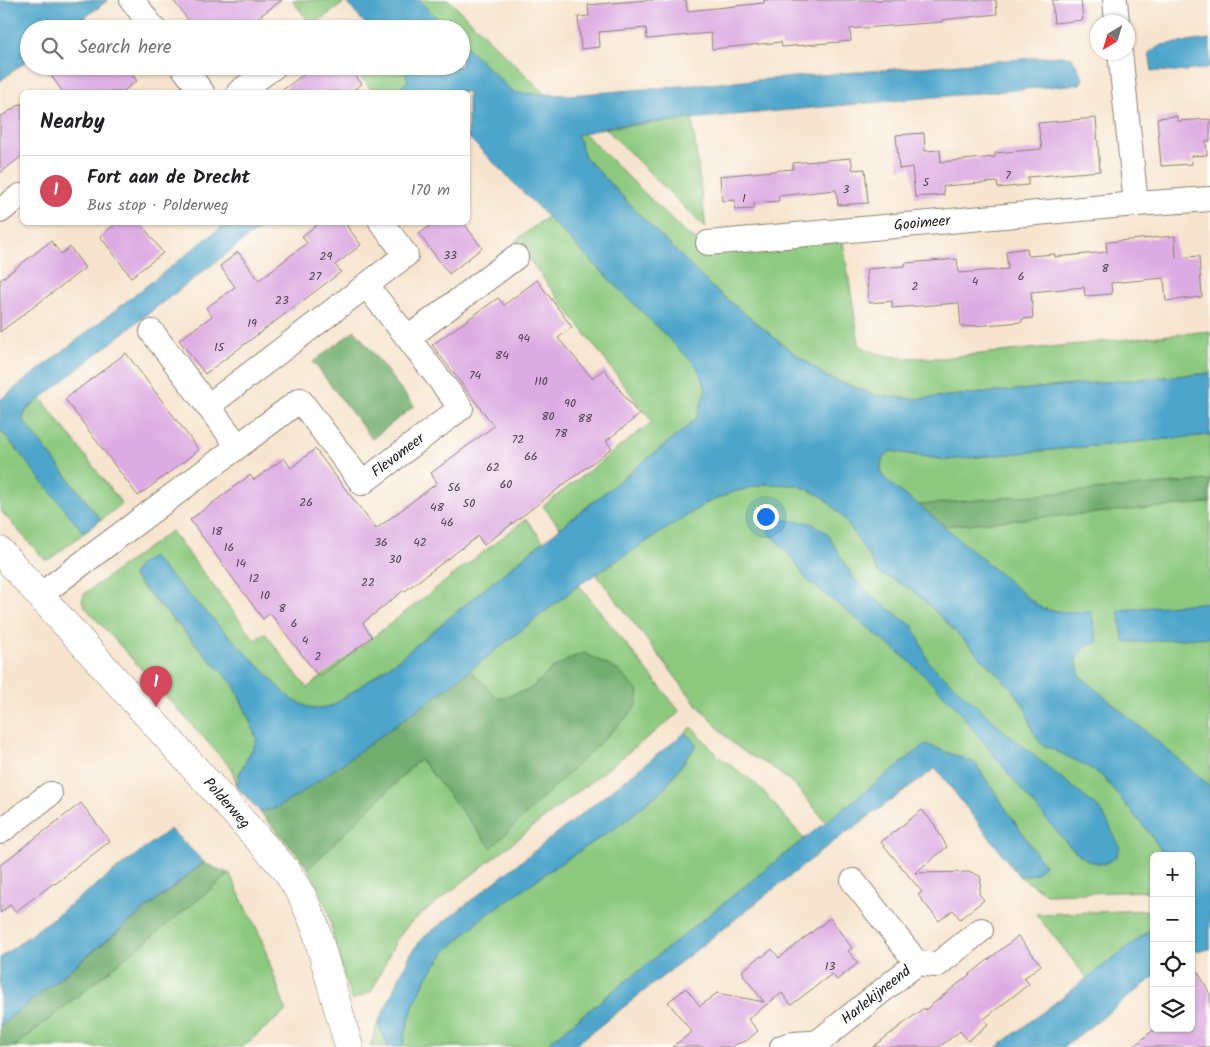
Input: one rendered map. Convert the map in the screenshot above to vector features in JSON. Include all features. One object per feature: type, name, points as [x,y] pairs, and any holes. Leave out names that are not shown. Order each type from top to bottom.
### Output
[{"type":"street","points":[[132,0],[147,20]]},
{"type":"street","points":[[1115,0],[1116,15]]},
{"type":"street","points":[[1121,60],[1136,204]]},
{"type":"street","points":[[189,75],[200,90]]},
{"type":"street","points":[[242,90],[263,75]]},
{"type":"street","points":[[0,211],[20,196]]},
{"type":"street","name":"Gooimeer","points":[[708,243],[1210,199]]},
{"type":"street","points":[[208,406],[406,255],[383,225]]},
{"type":"street","points":[[408,338],[516,256]]},
{"type":"street","name":"Flevomeer","points":[[40,595],[300,400],[362,483],[461,408],[366,285]]},
{"type":"street","points":[[152,332],[238,446]]},
{"type":"street","name":"Polderweg","points":[[0,551],[286,870],[302,896],[314,923],[349,1047]]},
{"type":"street","points":[[0,832],[50,794]]},
{"type":"street","name":"Harlekijneend","points":[[853,881],[917,962],[937,965],[981,930]]},
{"type":"street","name":"Harlekijneend","points":[[782,1047],[796,1043],[808,1044],[818,1042],[917,962]]},
{"type":"green space","points":[[292,0],[344,0],[345,2],[320,20],[307,20]]},
{"type":"green space","points":[[419,0],[449,0],[469,20],[439,20]]},
{"type":"green space","points":[[470,21],[545,94],[514,93],[470,51]]},
{"type":"green space","points":[[359,75],[406,75],[408,81],[398,90],[371,90]]},
{"type":"green space","points":[[692,119],[706,229],[605,128]]},
{"type":"green space","points":[[584,133],[683,231],[706,247],[843,242],[859,343],[872,352],[901,357],[940,358],[1210,331],[1210,373],[915,399],[875,395],[827,377],[781,343],[713,288],[638,213],[585,157],[577,134]]},
{"type":"green space","points":[[547,217],[698,368],[706,389],[697,417],[681,432],[560,528],[543,506],[652,422],[515,241]]},
{"type":"green space","points":[[355,330],[414,406],[372,439],[313,362]]},
{"type":"green space","points":[[41,398],[122,504],[50,559],[45,560],[0,510],[0,432],[93,526],[100,519],[23,420],[27,410]]},
{"type":"green space","points":[[1210,435],[1210,806],[885,479],[881,471],[881,464],[884,457],[891,451],[946,460]]},
{"type":"green space","points":[[1210,480],[1210,503],[944,526],[918,505]]},
{"type":"green space","points":[[765,484],[798,485],[823,496],[843,517],[879,574],[891,578],[912,590],[932,608],[1015,692],[1025,708],[1033,731],[1101,775],[1151,835],[1162,852],[1150,852],[1150,891],[1046,894],[1019,876],[1036,874],[926,744],[826,822],[794,784],[769,765],[747,754],[731,742],[694,701],[596,574],[705,504],[733,492]]},
{"type":"green space","points":[[526,519],[543,541],[399,659],[332,706],[313,709],[292,700],[140,564],[132,576],[234,685],[248,716],[257,740],[240,772],[237,786],[232,769],[85,607],[82,601],[84,594],[171,531],[255,640],[265,633],[307,688]]},
{"type":"green space","points":[[579,585],[680,712],[409,924],[396,941],[371,992],[352,1000],[344,978],[328,911],[308,869],[420,759],[492,847],[575,656],[552,669],[530,689],[499,699],[470,670]]},
{"type":"green space","points":[[585,653],[619,671],[639,692],[637,704],[630,714],[491,848],[420,759],[308,869],[259,811],[274,809],[300,794],[470,670],[499,699],[530,689],[552,669],[575,656]]},
{"type":"green space","points":[[692,727],[718,756],[763,791],[804,839],[543,1047],[403,1047],[414,1004],[428,975],[447,950],[482,918],[621,824],[663,790],[697,745],[685,733]]},
{"type":"green space","points":[[204,863],[230,874],[14,1047],[0,1047],[0,1026]]},
{"type":"green space","points":[[230,874],[261,938],[286,1011],[242,1047],[14,1047]]},
{"type":"green space","points":[[1150,910],[1150,930],[1087,978],[1036,914]]},
{"type":"green space","points":[[378,1023],[387,1045],[389,1047],[370,1047]]},
{"type":"water","points":[[108,0],[82,20],[20,20],[20,66],[0,81],[0,1]]},
{"type":"water","points":[[344,0],[419,0],[439,20],[362,20]]},
{"type":"water","points":[[1210,39],[1210,68],[1175,72],[1152,71],[1149,53],[1161,45]]},
{"type":"water","points":[[470,51],[514,93],[569,95],[1059,56],[1072,57],[1083,78],[1080,84],[611,126],[577,135],[585,157],[713,288],[781,343],[827,377],[875,395],[915,399],[1210,373],[1210,435],[946,460],[891,451],[886,455],[881,464],[881,471],[884,478],[893,486],[920,506],[1043,609],[1064,612],[1091,611],[1098,643],[1086,646],[1076,659],[1080,676],[1210,786],[1210,949],[1195,951],[1195,852],[1162,852],[1151,835],[1101,775],[1085,765],[1041,744],[1033,731],[1025,708],[1015,692],[912,590],[891,578],[879,574],[843,517],[823,497],[798,485],[765,484],[733,492],[705,504],[579,585],[442,692],[300,794],[274,809],[259,811],[237,787],[240,772],[257,740],[234,685],[132,575],[140,564],[152,557],[292,700],[313,709],[332,706],[399,659],[681,432],[697,417],[706,389],[698,368],[470,139],[470,90],[398,90],[408,81],[406,75],[470,75]]},
{"type":"water","points":[[224,225],[264,225],[26,410],[23,420],[100,519],[93,526],[83,532],[4,434],[0,432],[0,400]]},
{"type":"water","points":[[772,518],[811,523],[827,533],[853,577],[873,597],[914,627],[929,663],[1010,736],[1102,811],[1120,847],[1116,857],[1104,864],[1088,861],[1069,846],[954,705],[908,660],[806,579],[792,558],[768,531],[767,520]]},
{"type":"water","points":[[1210,602],[1210,637],[1124,642],[1118,610]]},
{"type":"water","points":[[685,733],[697,744],[663,790],[621,824],[482,918],[447,950],[428,975],[414,1004],[403,1047],[389,1047],[378,1023],[412,951],[423,938]]},
{"type":"water","points":[[926,744],[975,763],[1044,865],[1036,874],[1019,876],[936,768],[832,843],[573,1047],[543,1047],[804,839]]},
{"type":"water","points":[[170,829],[204,862],[0,1026],[0,958]]},
{"type":"water","points":[[1150,930],[1150,980],[1064,1047],[997,1047]]},
{"type":"building","points":[[173,0],[282,0],[254,20],[188,20]]},
{"type":"building","points":[[648,0],[686,0],[687,11],[764,3],[764,0],[996,0],[997,14],[942,20],[942,22],[850,29],[851,41],[782,47],[781,42],[712,49],[711,33],[647,39],[646,28],[599,32],[600,47],[581,49],[578,17],[589,16],[588,5]]},
{"type":"building","points":[[1052,0],[1081,0],[1083,20],[1054,23]]},
{"type":"building","points":[[51,75],[133,75],[137,81],[125,90],[62,90]]},
{"type":"building","points":[[303,75],[327,75],[328,77],[331,75],[355,75],[362,84],[353,90],[283,90]]},
{"type":"building","points":[[20,104],[20,158],[0,173],[0,117]]},
{"type":"building","points":[[1177,116],[1177,121],[1210,119],[1210,141],[1206,141],[1207,155],[1191,156],[1192,164],[1161,166],[1157,118]]},
{"type":"building","points":[[1096,118],[1100,171],[1028,177],[1028,185],[998,188],[997,182],[943,186],[944,195],[915,197],[912,167],[899,169],[896,135],[924,133],[925,151],[940,150],[941,162],[995,157],[995,153],[1042,149],[1038,123]]},
{"type":"building","points":[[851,158],[853,170],[865,169],[868,203],[838,205],[836,190],[778,196],[779,201],[754,203],[754,209],[735,210],[735,200],[722,201],[720,176],[793,169],[793,163]]},
{"type":"building","points":[[114,225],[142,225],[163,253],[131,277],[100,236]]},
{"type":"building","points":[[317,225],[346,225],[361,245],[335,265],[341,272],[205,374],[179,340],[212,316],[206,308],[235,287],[220,266],[238,252],[259,280],[307,243],[302,236]]},
{"type":"building","points":[[431,225],[465,225],[482,248],[449,274],[419,234]]},
{"type":"building","points":[[1175,236],[1176,258],[1199,256],[1202,297],[1166,301],[1164,278],[1111,283],[1112,294],[1085,296],[1084,287],[1031,292],[1033,318],[1022,319],[1022,322],[961,327],[959,303],[892,308],[892,301],[869,303],[866,269],[905,266],[905,263],[957,259],[959,273],[1008,269],[1006,251],[1027,248],[1028,256],[1055,254],[1055,257],[1107,252],[1106,242]]},
{"type":"building","points":[[51,241],[61,254],[70,247],[85,268],[0,332],[0,280]]},
{"type":"building","points":[[537,280],[572,327],[558,338],[592,378],[604,369],[639,415],[606,441],[612,448],[484,545],[478,536],[404,590],[363,623],[372,637],[319,677],[270,613],[263,619],[190,520],[250,475],[254,480],[284,458],[291,468],[315,449],[376,529],[437,483],[431,473],[494,426],[432,345],[498,298],[504,305]]},
{"type":"building","points":[[126,353],[199,450],[138,496],[65,399]]},
{"type":"building","points":[[81,803],[110,841],[55,884],[15,912],[10,905],[0,913],[0,865]]},
{"type":"building","points":[[922,810],[934,824],[947,847],[915,873],[971,872],[980,876],[979,894],[984,900],[960,919],[953,910],[939,921],[918,895],[922,892],[881,842]]},
{"type":"building","points":[[830,918],[852,948],[848,951],[858,963],[837,980],[832,974],[791,1005],[782,993],[748,1019],[758,1031],[746,1041],[733,1047],[672,1047],[692,1032],[668,1002],[686,988],[700,1006],[717,993],[764,1002],[742,971],[772,949],[779,958]]},
{"type":"building","points":[[1018,936],[1041,965],[1024,978],[1029,984],[984,1019],[988,1024],[968,1041],[960,1031],[939,1047],[873,1047],[924,1008],[925,1010]]},
{"type":"building","points":[[1195,966],[1210,994],[1210,1047],[1133,1047],[1151,1032],[1195,1032]]},
{"type":"place","name":"Fort aan de Drecht","points":[[156,707]]}]
